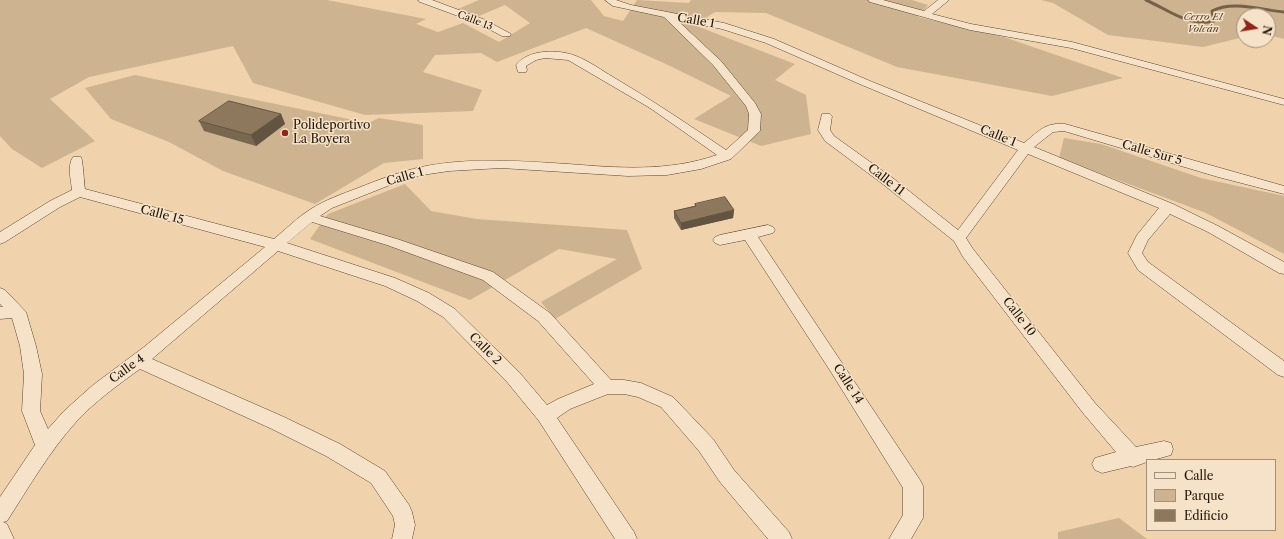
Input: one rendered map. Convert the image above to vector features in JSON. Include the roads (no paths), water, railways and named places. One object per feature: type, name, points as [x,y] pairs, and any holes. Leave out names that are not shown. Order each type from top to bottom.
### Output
[{"type":"street","name":"Calle 13","points":[[423,0],[480,21],[506,34]]},
{"type":"street","points":[[610,0],[616,4],[668,16]]},
{"type":"street","points":[[873,0],[926,14],[970,28],[1072,45],[1284,102]]},
{"type":"street","points":[[925,0],[941,2]]},
{"type":"street","points":[[926,14],[941,2]]},
{"type":"street","name":"Calle 1","points":[[668,16],[724,26],[770,41],[1168,207],[1213,229],[1284,269]]},
{"type":"street","name":"Calle 1","points":[[276,245],[309,217],[327,205],[390,180],[421,171],[449,167],[502,164],[628,172],[652,171],[701,166],[727,156],[754,131],[755,114],[751,105],[717,63],[668,16]]},
{"type":"street","points":[[522,70],[521,65],[527,60],[538,57],[560,55],[572,58],[654,106],[727,156]]},
{"type":"street","name":"Calle 11","points":[[826,116],[824,130],[830,138],[959,238]]},
{"type":"street","name":"Calle Sur 5","points":[[1026,148],[1049,129],[1055,127],[1065,128],[1223,174],[1284,190]]},
{"type":"street","points":[[959,238],[1026,148]]},
{"type":"street","points":[[0,239],[54,204],[79,192],[76,174],[77,160]]},
{"type":"street","name":"Calle 15","points":[[79,192],[276,245]]},
{"type":"street","points":[[1168,207],[1142,238],[1135,253],[1143,266],[1284,370]]},
{"type":"street","points":[[309,217],[392,242],[488,276],[544,317],[607,387]]},
{"type":"street","points":[[720,240],[768,230]]},
{"type":"street","name":"Calle 14","points":[[749,234],[837,367],[913,486],[913,518],[898,539]]},
{"type":"street","name":"Calle 10","points":[[959,238],[968,253],[1089,408],[1132,458]]},
{"type":"street","name":"Calle 4","points":[[0,514],[45,446],[76,411],[99,390],[139,361],[276,245]]},
{"type":"street","name":"Calle 2","points":[[276,245],[390,282],[423,297],[450,313],[513,377],[545,416],[627,539]]},
{"type":"street","points":[[0,294],[18,312],[28,346],[33,374],[32,411],[45,446]]},
{"type":"street","points":[[0,313],[18,312]]},
{"type":"street","points":[[139,361],[278,423],[334,450],[378,477],[402,512],[406,525],[402,539]]},
{"type":"street","points":[[545,416],[564,404],[607,387],[624,387],[641,390],[667,402],[706,445],[727,476],[782,539]]},
{"type":"street","points":[[1102,464],[1132,458],[1164,449]]},
{"type":"street","points":[[0,531],[4,539]]},
{"type":"waterway","points":[[1146,0],[1187,20],[1196,22],[1214,21],[1212,11],[1229,6],[1284,12]]},
{"type":"place","name":"Polideportivo La Boyera","points":[[285,133]]},
{"type":"park label","name":"Cerro El Volcán","points":[[1203,22]]}]
